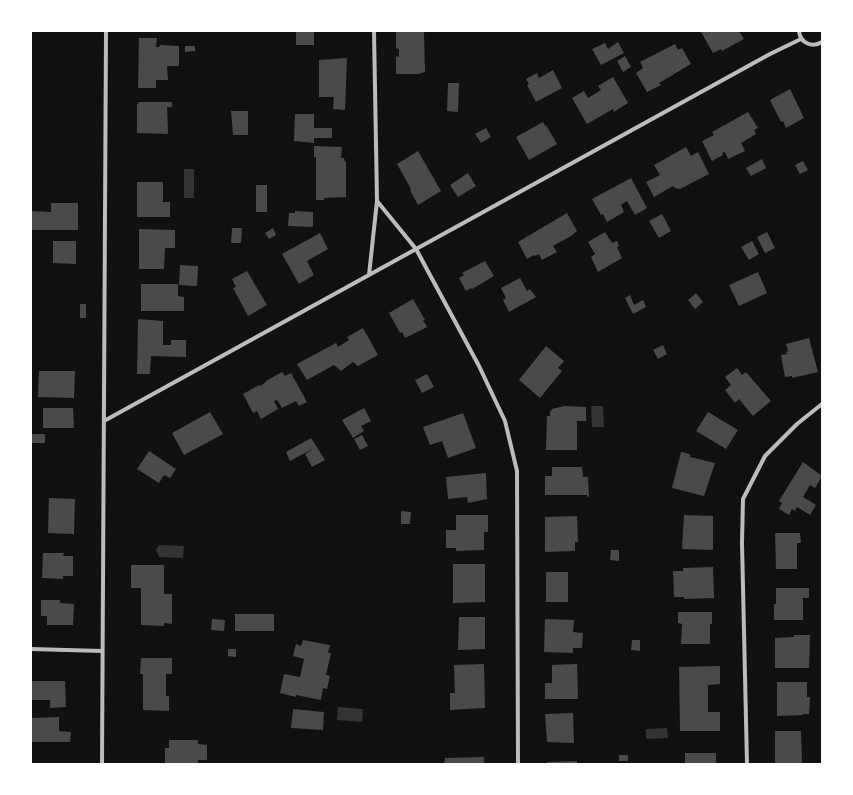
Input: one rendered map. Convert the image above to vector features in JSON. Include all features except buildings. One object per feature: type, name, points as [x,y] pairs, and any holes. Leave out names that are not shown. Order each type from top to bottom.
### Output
[{"type":"street","points":[[102,764],[106,31]]},
{"type":"street","points":[[368,275],[377,201],[374,31]]},
{"type":"street","points":[[799,31],[801,39],[808,45],[818,45],[822,42]]},
{"type":"street","points":[[104,421],[770,54],[801,39]]},
{"type":"street","points":[[377,201],[416,249],[479,366],[505,421],[517,471],[518,764]]},
{"type":"street","points":[[747,764],[742,543],[743,499],[765,456],[797,424],[822,404]]},
{"type":"street","points":[[31,649],[102,651]]},
{"type":"shaded area","points":[[184,169],[194,169],[194,198],[184,198]]},
{"type":"shaded area","points":[[591,406],[603,406],[604,427],[592,427]]},
{"type":"shaded area","points":[[159,545],[184,546],[183,558],[159,557],[156,550]]},
{"type":"shaded area","points":[[338,707],[363,709],[362,722],[337,720]]},
{"type":"shaded area","points":[[667,728],[668,738],[646,739],[646,729]]}]
